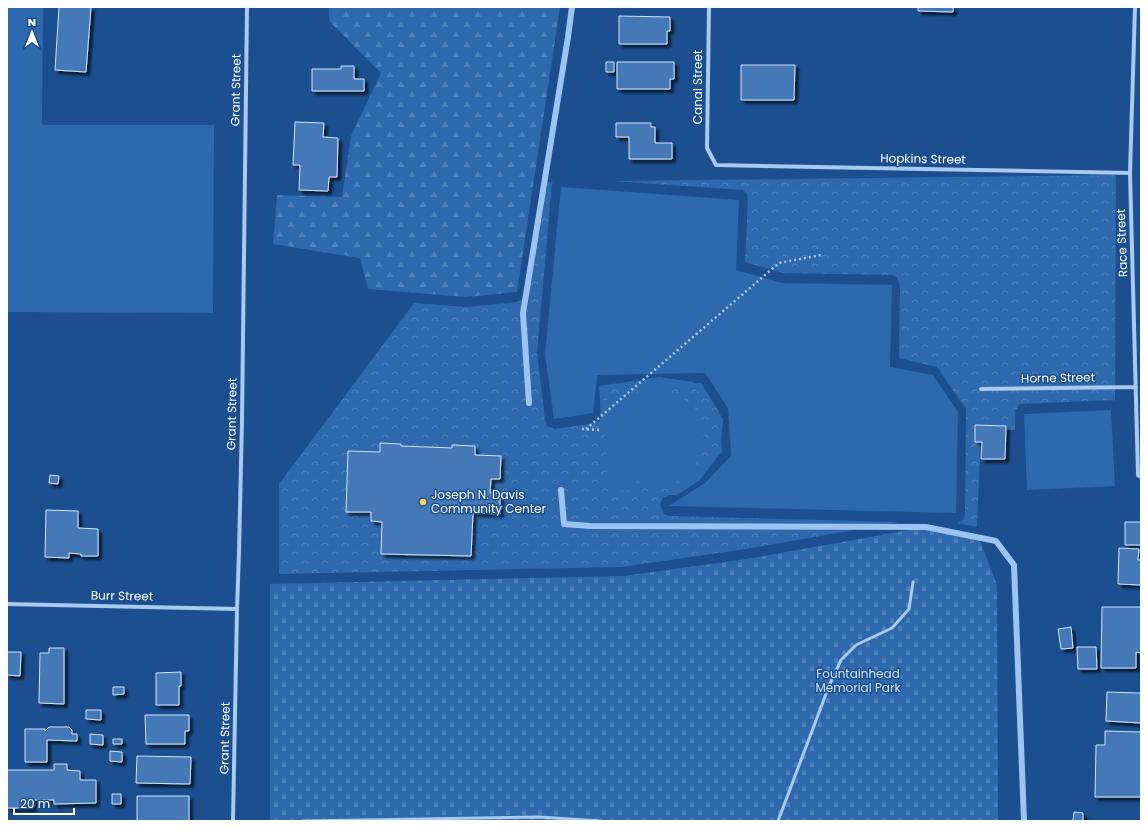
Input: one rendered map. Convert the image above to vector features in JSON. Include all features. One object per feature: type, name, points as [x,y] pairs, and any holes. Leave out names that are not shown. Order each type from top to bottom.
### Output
[{"type":"street","name":"Grant Street","points":[[233,821],[236,609],[240,536],[247,7]]},
{"type":"street","name":"Canal Street","points":[[709,7],[707,148],[716,165]]},
{"type":"street","name":"Race Street","points":[[1135,7],[1130,173],[1138,475],[1141,477]]},
{"type":"street","name":"Hopkins Street","points":[[716,165],[1130,173]]},
{"type":"street","name":"Horne Street","points":[[981,389],[1136,387]]},
{"type":"street","name":"Burr Street","points":[[7,604],[236,609]]},
{"type":"lane","points":[[778,821],[828,686],[841,660],[856,645],[892,628],[910,609],[913,582]]},
{"type":"lane","points":[[303,821],[539,817],[601,821]]},
{"type":"path","points":[[586,429],[779,263],[821,256]]},
{"type":"path","points":[[582,429],[600,430]]},
{"type":"green space","points":[[7,7],[43,7],[42,125],[214,125],[213,313],[7,312]]},
{"type":"green space","points":[[329,7],[560,7],[517,292],[466,297],[368,289],[360,258],[273,244],[277,195],[342,197],[351,136],[381,73],[329,21]]},
{"type":"green space","points":[[1116,175],[1115,401],[1020,404],[1015,411],[1015,430],[981,432],[977,527],[957,523],[963,520],[965,514],[966,409],[937,367],[899,358],[900,285],[897,277],[892,275],[783,273],[745,262],[748,200],[747,194],[743,190],[612,181]]},
{"type":"green space","points":[[542,182],[554,182],[552,183],[537,353],[545,420],[547,426],[555,429],[595,423],[600,420],[602,412],[606,441],[607,480],[610,486],[614,489],[626,491],[631,489],[635,481],[672,484],[691,474],[701,450],[704,431],[693,404],[662,388],[609,398],[603,402],[605,385],[701,383],[719,412],[722,452],[699,475],[662,499],[660,505],[664,514],[669,516],[899,522],[746,549],[622,567],[279,574],[279,484],[414,303],[467,307],[517,302],[522,299],[525,293]]},
{"type":"green space","points":[[561,187],[739,200],[736,270],[782,283],[892,285],[890,367],[933,375],[958,412],[956,513],[669,506],[705,483],[731,456],[728,408],[705,373],[597,375],[593,413],[554,419],[545,354]]},
{"type":"green space","points":[[659,377],[693,382],[708,396],[723,419],[720,454],[699,481],[677,495],[611,494],[605,488],[599,386]]},
{"type":"green space","points":[[1111,410],[1115,486],[1027,490],[1024,414]]},
{"type":"green space","name":"Fountainhead Memorial Park","points":[[926,527],[979,538],[997,585],[998,821],[270,821],[270,584],[623,576],[747,559]]},
{"type":"building","points":[[59,7],[91,7],[86,72],[55,70]]},
{"type":"building","points":[[918,7],[953,7],[953,12],[918,11]]},
{"type":"building","points":[[619,16],[670,17],[670,31],[667,31],[667,44],[619,44]]},
{"type":"building","points":[[606,62],[614,62],[614,72],[606,72]]},
{"type":"building","points":[[617,62],[674,62],[674,79],[670,79],[670,89],[617,89]]},
{"type":"building","points":[[741,65],[795,65],[794,100],[741,100]]},
{"type":"building","points":[[341,66],[354,66],[354,79],[364,79],[364,91],[312,91],[312,69],[341,69]]},
{"type":"building","points":[[295,122],[324,123],[323,137],[338,138],[337,177],[329,177],[328,191],[299,190],[300,165],[293,165]]},
{"type":"building","points":[[616,123],[651,123],[651,127],[655,127],[655,143],[672,143],[672,159],[629,159],[629,137],[616,137]]},
{"type":"building","points":[[975,425],[1006,426],[1005,459],[981,459],[982,442],[975,442]]},
{"type":"building","name":"Joseph N. Davis Community Center","points":[[380,443],[401,444],[401,446],[452,448],[452,445],[475,446],[475,455],[501,456],[500,479],[491,479],[490,493],[500,493],[500,514],[473,513],[471,556],[381,554],[382,522],[371,521],[371,512],[346,512],[348,451],[380,452]]},
{"type":"building","points":[[50,475],[59,476],[58,484],[49,483]]},
{"type":"building","points":[[46,510],[78,511],[78,528],[98,529],[98,556],[81,556],[81,554],[69,553],[69,558],[45,557]]},
{"type":"building","points":[[1125,522],[1141,522],[1141,545],[1125,545]]},
{"type":"building","points":[[1119,548],[1139,549],[1138,560],[1141,560],[1141,585],[1118,584]]},
{"type":"building","points":[[1102,607],[1141,607],[1141,653],[1136,652],[1136,668],[1101,668]]},
{"type":"building","points":[[1071,627],[1073,648],[1061,649],[1058,629]]},
{"type":"building","points":[[1077,647],[1096,647],[1097,669],[1078,669]]},
{"type":"building","points":[[49,648],[64,648],[64,704],[39,703],[40,653],[49,653]]},
{"type":"building","points":[[7,652],[21,652],[20,676],[7,675]]},
{"type":"building","points":[[181,672],[179,705],[156,705],[156,673]]},
{"type":"building","points":[[113,687],[124,687],[124,694],[113,695]]},
{"type":"building","points":[[1107,692],[1141,693],[1141,723],[1106,721]]},
{"type":"building","points":[[86,710],[101,710],[101,720],[86,719]]},
{"type":"building","points":[[145,715],[189,715],[189,731],[185,731],[185,744],[146,744]]},
{"type":"building","points":[[49,727],[69,727],[72,730],[72,734],[77,734],[77,741],[47,740],[47,762],[25,762],[25,729],[45,729],[45,731]]},
{"type":"building","points":[[1105,731],[1141,732],[1141,797],[1095,797],[1096,745],[1105,745]]},
{"type":"building","points":[[90,734],[103,735],[103,745],[90,744]]},
{"type":"building","points":[[113,739],[122,739],[122,744],[113,744]]},
{"type":"building","points":[[110,751],[122,752],[122,762],[110,761]]},
{"type":"building","points":[[137,756],[191,757],[190,784],[136,783]]},
{"type":"building","points":[[54,764],[67,764],[67,770],[80,771],[80,780],[96,780],[96,803],[54,804],[54,800],[33,800],[33,808],[7,808],[7,770],[54,770]]},
{"type":"building","points":[[112,794],[121,794],[121,804],[112,804]]},
{"type":"building","points":[[137,796],[189,796],[189,821],[137,821]]},
{"type":"building","points":[[1074,812],[1083,813],[1083,821],[1073,821]]},
{"type":"waterway","points":[[529,403],[523,313],[572,7]]},
{"type":"waterway","points":[[561,490],[564,524],[590,526],[926,527],[996,541],[1014,565],[1024,821]]},
{"type":"place","name":"Joseph N. Davis Community Center","points":[[423,502]]}]
